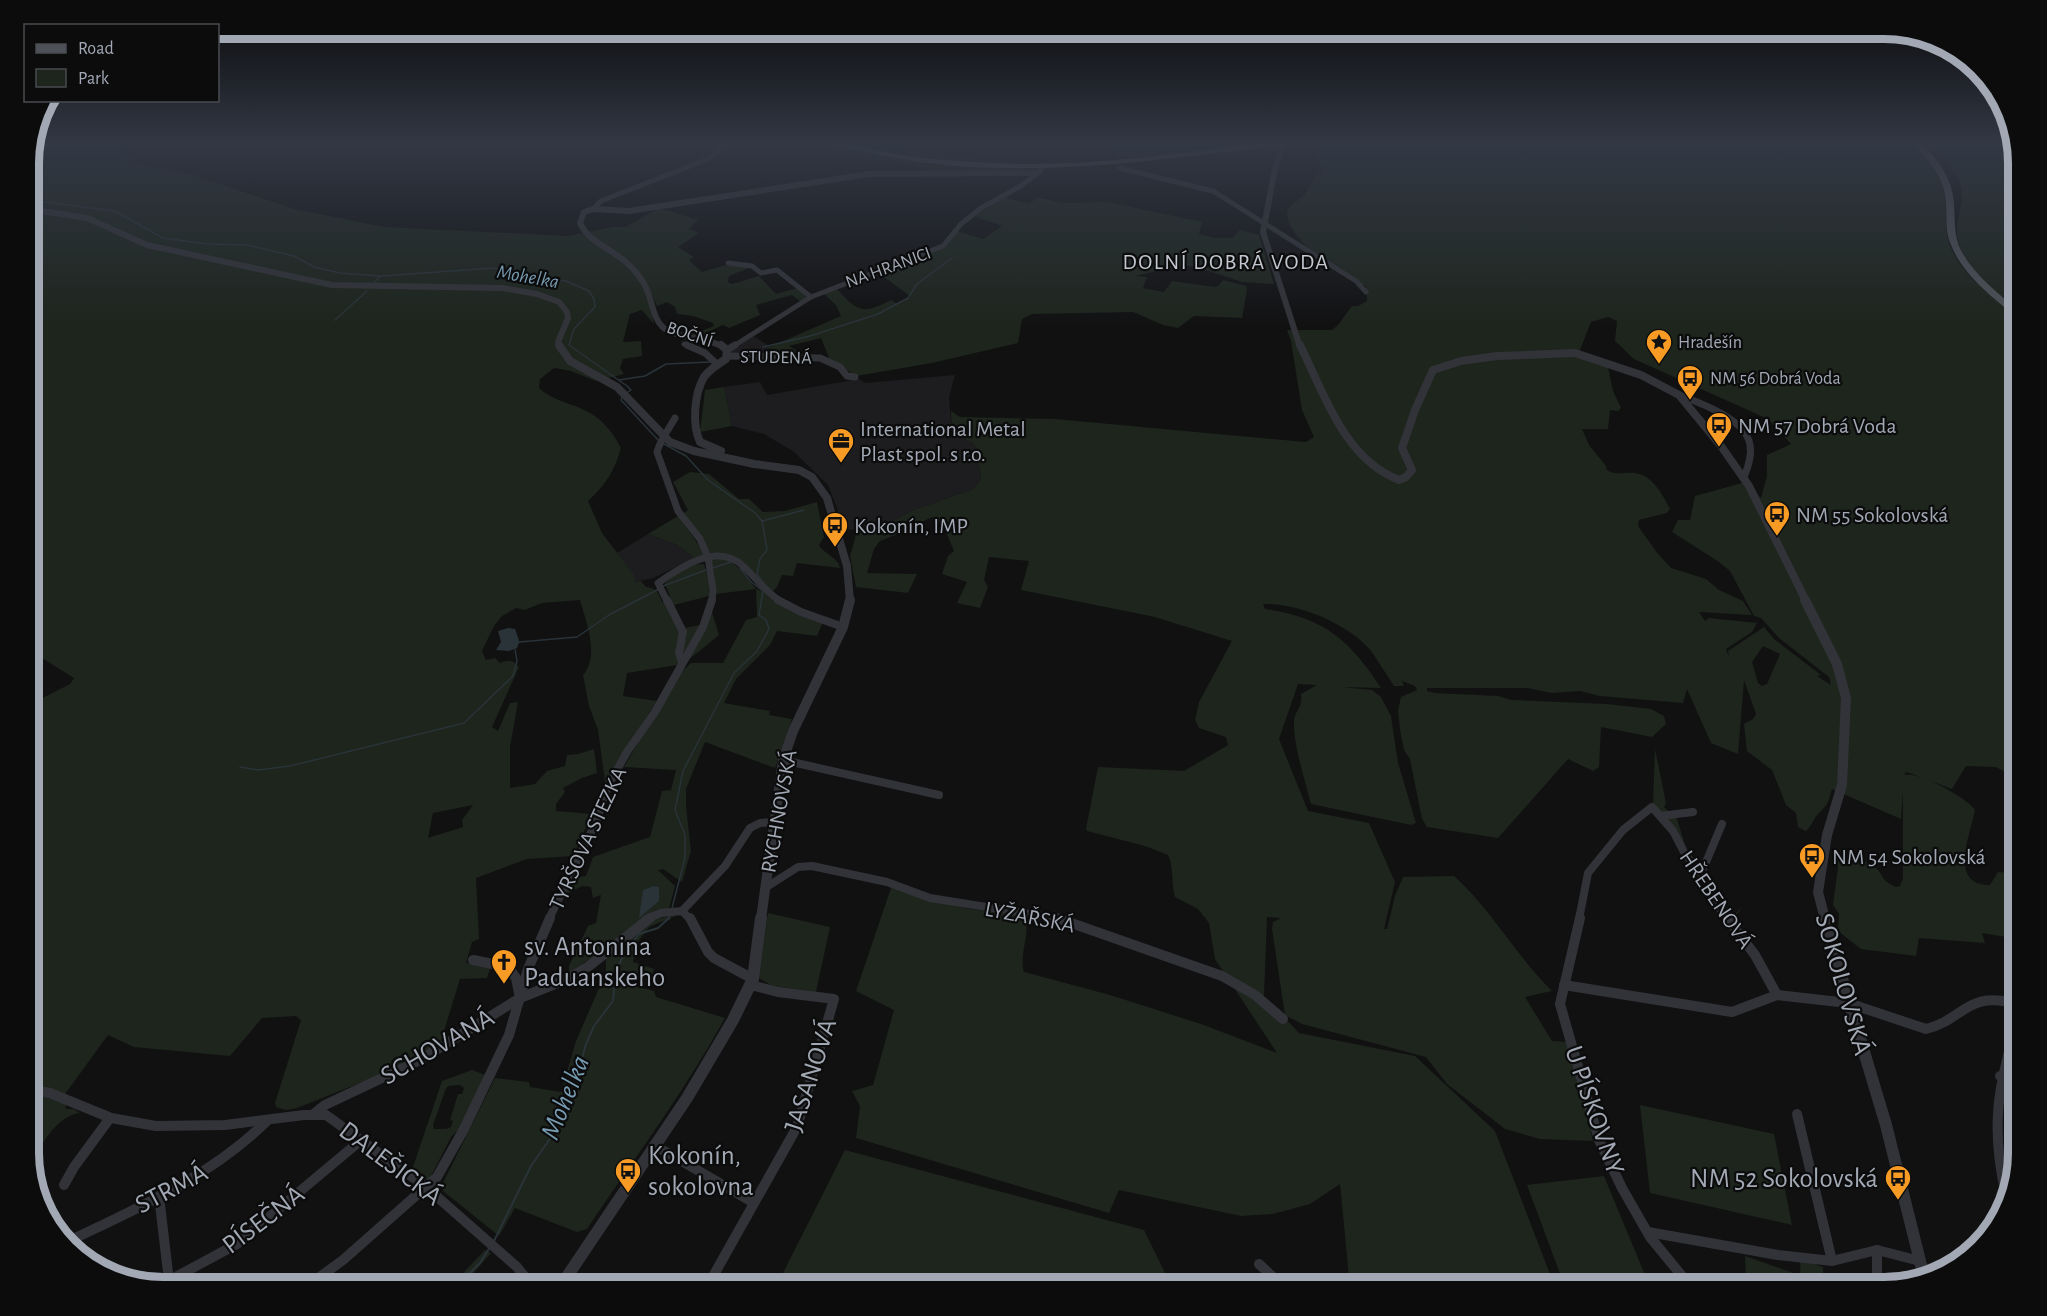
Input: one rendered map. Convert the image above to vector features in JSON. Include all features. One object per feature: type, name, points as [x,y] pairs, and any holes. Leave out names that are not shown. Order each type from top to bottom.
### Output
[{"type":"main road","points":[[1950,203],[1952,234],[1963,260],[1983,283],[2008,305]]},
{"type":"street","points":[[593,208],[598,203]]},
{"type":"street","points":[[593,208],[629,211],[678,203]]},
{"type":"street","name":"NA HRANICI","points":[[727,353],[811,297],[939,249],[947,243],[961,224],[989,203]]},
{"type":"street","points":[[1233,203],[1356,280],[1366,292]]},
{"type":"street","points":[[1268,203],[1263,232],[1265,243],[1297,340],[1346,438],[1362,455],[1391,477],[1399,480],[1406,477],[1412,470],[1402,448],[1415,410],[1433,370],[1461,361],[1497,356],[1575,353],[1641,375],[1726,418],[1745,431],[1749,439],[1751,457],[1744,477]]},
{"type":"street","name":"BOČNÍ","points":[[593,208],[585,211],[580,218],[584,232],[599,246],[617,255],[646,285],[656,318],[661,326],[679,334],[717,342],[727,353],[708,373],[699,389],[697,438],[705,446],[765,461],[772,466]]},
{"type":"street","name":"RYCHNOVSKÁ","points":[[39,211],[87,218],[147,245],[332,285],[502,288],[537,294],[559,302],[567,312],[568,318],[558,342],[564,356],[625,394],[662,441],[694,451],[794,468],[807,473],[818,482],[827,498],[839,536],[850,586],[850,602],[843,627],[793,730],[783,760],[752,982],[704,1072],[566,1277]]},
{"type":"street","points":[[728,263],[752,266],[761,273],[777,270],[811,297]]},
{"type":"street","points":[[684,344],[705,353],[718,365]]},
{"type":"street","name":"STUDENÁ","points":[[727,353],[820,358],[840,367],[847,376],[855,377]]},
{"type":"street","name":"SOKOLOVSKÁ","points":[[1679,395],[1744,477],[1837,664],[1845,688],[1845,758],[1842,785],[1827,836],[1818,892],[1848,1003],[1886,1125],[1922,1269]]},
{"type":"street","points":[[662,441],[675,418]]},
{"type":"street","name":"TYRŠOVA STEZKA","points":[[320,1277],[343,1260],[437,1177],[464,1129],[509,1035],[528,969],[555,905],[596,822],[608,786],[627,752],[655,712],[681,662],[703,627],[711,603],[712,578],[708,557],[700,538],[678,511],[669,490],[665,470],[657,452],[662,441]]},
{"type":"street","points":[[681,662],[679,653],[683,632],[658,583],[678,570],[708,557],[720,555],[738,562],[763,589],[793,609],[843,627]]},
{"type":"street","points":[[783,760],[939,795]]},
{"type":"street","name":"HŘEBENOVÁ","points":[[1652,807],[1707,881],[1719,908],[1755,955],[1777,995]]},
{"type":"street","name":"U PÍSKOVNY","points":[[1652,807],[1623,830],[1588,873],[1574,948],[1560,1004],[1599,1140],[1622,1188],[1648,1232],[1683,1277]]},
{"type":"street","points":[[1660,816],[1693,812]]},
{"type":"street","points":[[752,982],[708,952],[688,915],[682,911],[724,866],[750,828],[760,823],[775,822]]},
{"type":"street","points":[[1701,874],[1722,824]]},
{"type":"street","name":"LYŽAŘSKÁ","points":[[765,888],[798,867],[812,866],[887,882],[930,898],[1058,918],[1222,976],[1256,995],[1283,1019]]},
{"type":"street","name":"SCHOVANÁ","points":[[315,1113],[325,1105],[440,1049],[520,998],[565,980],[589,966],[645,920],[661,913],[682,911]]},
{"type":"street","points":[[473,960],[508,967],[516,978],[520,998]]},
{"type":"street","name":"JASANOVÁ","points":[[713,1277],[797,1127],[834,999],[778,992],[752,982]]},
{"type":"street","points":[[1564,985],[1732,1012],[1777,995],[1848,1003],[1926,1029],[1938,1027],[1972,1004],[2008,1001]]},
{"type":"street","points":[[2004,1183],[1996,1143],[1995,1116],[2000,1076],[2008,1052]]},
{"type":"street","points":[[2000,1076],[2008,1081]]},
{"type":"street","name":"DALEŠICKÁ","points":[[39,1089],[110,1118],[153,1125],[192,1128],[267,1121],[315,1113],[336,1120],[360,1141],[426,1187],[517,1267],[525,1277]]},
{"type":"street","points":[[1797,1114],[1832,1261]]},
{"type":"street","points":[[64,1185],[74,1167],[110,1118]]},
{"type":"street","name":"STRMÁ","points":[[73,1239],[159,1196],[239,1149],[267,1121]]},
{"type":"street","name":"PÍSEČNÁ","points":[[177,1277],[237,1244],[360,1141]]},
{"type":"street","points":[[654,1145],[754,1203]]},
{"type":"street","points":[[159,1196],[164,1277]]},
{"type":"street","points":[[1648,1232],[1778,1255],[1832,1261],[1877,1250],[1922,1269]]},
{"type":"street","points":[[1877,1250],[1877,1277]]},
{"type":"street","points":[[1259,1264],[1273,1277]]},
{"type":"shaded area","points":[[753,336],[774,349],[777,356],[730,355],[730,351]]},
{"type":"shaded area","points":[[955,375],[949,397],[952,433],[973,443],[981,453],[978,461],[981,479],[973,489],[911,511],[874,532],[845,529],[828,485],[794,452],[764,434],[732,426],[724,387],[760,382],[767,395],[859,379],[865,383]]},
{"type":"shaded area","points":[[648,534],[677,545],[695,558],[653,578],[635,582],[617,553]]},
{"type":"shaded area","points":[[508,628],[515,629],[519,640],[517,648],[509,651],[496,650],[501,642],[498,631]]},
{"type":"shaded area","points":[[654,886],[659,887],[659,901],[639,918],[643,890]]},
{"type":"green space","points":[[39,203],[277,203],[294,209],[385,227],[568,236],[612,227],[626,227],[659,208],[698,220],[689,229],[699,233],[678,247],[694,257],[689,260],[702,272],[726,265],[751,267],[729,276],[728,282],[732,284],[759,276],[776,294],[797,288],[807,297],[801,302],[792,295],[756,305],[760,315],[729,328],[723,325],[704,334],[708,337],[691,335],[714,326],[713,323],[693,316],[677,314],[675,307],[667,302],[657,306],[645,281],[654,324],[642,310],[630,314],[623,342],[641,341],[642,356],[623,359],[620,368],[624,374],[596,381],[571,371],[554,368],[540,379],[539,388],[544,392],[589,412],[600,420],[610,430],[621,448],[609,477],[588,501],[602,533],[634,575],[635,582],[641,581],[646,587],[657,592],[662,602],[673,605],[665,583],[688,567],[704,564],[709,580],[709,596],[674,605],[684,628],[700,625],[677,665],[627,673],[623,696],[657,701],[607,782],[605,782],[598,730],[589,706],[583,675],[591,658],[591,649],[580,600],[542,603],[525,610],[516,608],[502,616],[494,626],[482,651],[486,660],[495,658],[500,663],[510,661],[519,667],[492,727],[498,731],[510,703],[518,702],[510,747],[510,788],[535,784],[547,771],[565,766],[567,755],[594,749],[597,773],[563,788],[565,792],[556,804],[556,811],[592,814],[573,856],[527,859],[476,878],[479,939],[472,942],[466,963],[491,965],[487,978],[460,979],[440,1044],[370,1079],[297,1108],[286,1110],[276,1107],[275,1103],[301,1020],[296,1016],[262,1018],[230,1056],[134,1047],[108,1035],[65,1094],[66,1109],[74,1109],[80,1113],[64,1119],[50,1133],[39,1149],[39,700],[70,684],[74,678],[39,656]],"holes":[[[473,805],[462,820],[463,827],[428,838],[433,813]]]},
{"type":"green space","points":[[994,203],[1115,203],[1202,222],[1199,234],[1214,238],[1232,238],[1240,230],[1259,235],[1274,284],[1242,282],[1197,267],[1183,265],[1135,276],[1147,277],[1143,288],[1164,292],[1172,281],[1214,287],[1223,280],[1246,286],[1242,318],[1194,316],[1178,328],[1163,325],[1133,312],[1032,314],[1022,319],[1018,343],[932,363],[856,376],[829,358],[821,338],[789,346],[796,350],[795,356],[777,356],[774,349],[767,348],[841,316],[836,305],[823,293],[836,288],[861,309],[873,308],[891,300],[896,303],[911,297],[879,273],[932,253],[950,240],[957,231],[983,239],[1002,226],[974,216]]},
{"type":"green space","points":[[1294,203],[1945,203],[1946,227],[1954,255],[1969,275],[2008,310],[2008,774],[1996,767],[1966,766],[1952,789],[1910,773],[1906,772],[1904,775],[1920,777],[1941,786],[1962,798],[1975,810],[1966,845],[1965,868],[1969,877],[1977,883],[1990,885],[1998,872],[2008,873],[2008,937],[1982,933],[1985,943],[1919,938],[1916,956],[1861,949],[1838,931],[1839,914],[1833,905],[1838,867],[1836,856],[1857,858],[1868,863],[1879,871],[1887,882],[1896,887],[1900,886],[1903,878],[1903,791],[1901,819],[1832,789],[1824,808],[1808,829],[1806,831],[1798,827],[1796,813],[1786,805],[1772,770],[1747,751],[1744,724],[1753,719],[1756,714],[1744,680],[1738,754],[1711,743],[1687,689],[1683,703],[1600,696],[1580,691],[1552,693],[1527,688],[1427,688],[1427,691],[1435,693],[1651,709],[1664,716],[1666,724],[1652,737],[1601,727],[1599,767],[1593,771],[1568,759],[1498,838],[1427,827],[1422,819],[1410,759],[1404,750],[1398,710],[1401,697],[1417,690],[1415,686],[1402,681],[1404,686],[1394,686],[1371,651],[1350,632],[1336,624],[1307,611],[1263,604],[1265,609],[1303,618],[1333,634],[1358,657],[1381,688],[1342,687],[1372,690],[1381,697],[1391,716],[1398,763],[1416,823],[1411,825],[1311,804],[1298,754],[1294,720],[1301,704],[1301,694],[1317,685],[1298,684],[1279,739],[1308,811],[1369,823],[1395,882],[1384,929],[1387,929],[1395,896],[1403,877],[1454,876],[1468,889],[1552,991],[1525,997],[1552,1041],[1570,1042],[1593,1141],[1540,1139],[1505,1129],[1447,1084],[1426,1057],[1302,1024],[1285,1015],[1272,929],[1273,922],[1281,918],[1267,917],[1264,996],[1299,1033],[1415,1056],[1495,1131],[1551,1277],[1349,1277],[1340,1184],[1310,1204],[1273,1214],[1241,1216],[1119,1190],[1109,1213],[856,1138],[860,1106],[852,1091],[873,1085],[894,1010],[856,991],[891,888],[964,908],[1019,916],[1026,921],[1027,927],[1023,959],[1024,972],[1110,995],[1201,1024],[1277,1053],[1215,959],[1209,923],[1198,909],[1175,897],[1168,855],[1086,829],[1098,767],[1184,771],[1228,745],[1226,737],[1199,728],[1195,720],[1199,702],[1232,641],[1155,617],[1021,590],[1029,561],[989,557],[984,580],[988,587],[980,608],[957,603],[967,582],[942,574],[948,556],[954,551],[943,525],[932,517],[880,541],[874,549],[867,573],[917,574],[908,593],[856,587],[850,556],[857,531],[874,532],[911,511],[973,489],[981,479],[978,460],[980,453],[973,443],[952,433],[951,411],[960,417],[1055,419],[1306,442],[1314,437],[1302,410],[1291,341],[1287,330],[1332,330],[1352,306],[1358,306],[1367,301],[1366,286],[1344,275],[1303,243],[1293,231],[1288,219],[1288,209]],"holes":[[[1608,317],[1617,321],[1615,341],[1634,359],[1768,419],[1791,444],[1767,455],[1767,476],[1761,498],[1742,483],[1695,496],[1690,520],[1678,520],[1672,532],[1730,571],[1754,616],[1761,618],[1779,638],[1829,677],[1831,685],[1774,639],[1764,627],[1728,651],[1729,657],[1726,649],[1752,632],[1757,623],[1709,618],[1705,621],[1699,612],[1752,615],[1743,601],[1719,590],[1706,579],[1671,568],[1638,526],[1639,520],[1667,513],[1670,509],[1664,497],[1647,477],[1607,470],[1589,445],[1582,429],[1608,429],[1610,410],[1618,411],[1621,408],[1613,391],[1608,367],[1578,355],[1591,322]],[[1763,646],[1780,654],[1767,684],[1762,686],[1758,683],[1752,662]]]},
{"type":"green space","points":[[1961,203],[2008,203],[2008,301],[1977,273],[1965,256],[1958,241],[1957,231]]},
{"type":"green space","points":[[724,387],[732,426],[700,432],[705,390]]},
{"type":"green space","points":[[690,472],[709,474],[739,499],[749,499],[763,512],[785,511],[817,502],[824,537],[819,545],[837,561],[840,568],[797,563],[793,576],[782,575],[772,592],[744,566],[728,557],[710,553],[684,513],[688,510],[673,482]]},
{"type":"green space","points":[[678,516],[705,554],[695,558],[677,545],[648,534]]},
{"type":"green space","points":[[710,558],[728,560],[738,567],[756,589],[716,594],[714,570]]},
{"type":"green space","points":[[756,589],[767,593],[792,612],[823,622],[817,636],[777,631],[770,645],[736,679],[724,703],[770,711],[769,715],[792,719],[775,768],[705,742],[686,789],[691,851],[682,882],[663,869],[658,870],[675,886],[669,909],[569,972],[569,966],[588,926],[596,923],[601,895],[593,898],[591,887],[582,886],[561,897],[571,878],[586,876],[593,857],[650,837],[662,791],[671,790],[676,770],[624,767],[678,675],[691,663],[723,663],[746,620],[757,617]]},
{"type":"green space","points":[[711,609],[719,635],[682,665]]},
{"type":"green space","points":[[1655,749],[1666,803],[1664,807],[1677,819],[1687,851],[1733,916],[1743,906],[1732,921],[1653,805]]},
{"type":"green space","points":[[768,913],[830,927],[816,992],[772,986],[759,978]]},
{"type":"green space","points":[[678,915],[649,927],[637,943],[633,962],[654,969],[652,975],[624,974],[625,984],[654,991],[656,997],[725,1018],[676,1099],[587,1229],[577,1232],[515,1208],[499,1236],[443,1191],[443,1183],[495,1078],[529,1082],[530,1087],[561,1092],[576,1041],[606,972],[606,959],[654,919]]},
{"type":"green space","points":[[472,1070],[485,1075],[461,1127],[451,1137],[429,1180],[413,1173],[413,1167],[442,1081]],"holes":[[[460,1085],[464,1088],[462,1094],[458,1094],[450,1120],[453,1121],[451,1127],[434,1129],[433,1125],[448,1086]]]},
{"type":"green space","points":[[1640,1105],[1774,1134],[1792,1225],[1650,1193]]},
{"type":"green space","points":[[845,1150],[1144,1230],[1167,1277],[781,1277]]},
{"type":"green space","points":[[1604,1176],[1646,1277],[1561,1277],[1527,1185]]},
{"type":"green space","points":[[485,1250],[491,1253],[470,1277],[459,1277]]},
{"type":"green space","points":[[1745,1256],[1796,1274],[1796,1277],[1746,1277]]},
{"type":"green space","points":[[1800,1259],[1823,1267],[1824,1277],[1801,1277]]},
{"type":"waterway","name":"Mohelka","points":[[56,203],[115,211],[163,238],[208,244],[247,245],[294,256],[314,267],[340,273],[381,276],[493,268],[566,281],[589,291],[594,299],[595,307],[574,329],[569,345],[627,386],[631,390],[628,392]]},
{"type":"waterway","points":[[763,347],[810,336],[878,314],[908,298],[917,284],[952,258]]},
{"type":"waterway","points":[[373,284],[380,276]]},
{"type":"waterway","points":[[335,320],[367,291]]},
{"type":"waterway","points":[[619,380],[645,376],[666,364],[710,362]]},
{"type":"waterway","name":"Mohelka","points":[[622,397],[621,400],[658,440]]},
{"type":"waterway","name":"Mohelka","points":[[662,443],[686,456],[708,480],[755,513],[762,521]]},
{"type":"waterway","points":[[762,521],[804,510]]},
{"type":"waterway","name":"Mohelka","points":[[762,521],[767,550],[760,559],[757,574],[764,584]]},
{"type":"waterway","points":[[713,568],[731,562]]},
{"type":"waterway","name":"Mohelka","points":[[672,908],[685,858],[685,835],[675,810],[683,771],[734,673],[757,651],[769,629],[766,620],[759,615],[763,591],[751,582],[740,568]]},
{"type":"waterway","points":[[663,586],[706,570]]},
{"type":"waterway","points":[[517,645],[519,642],[577,637],[609,615],[659,589]]},
{"type":"waterway","points":[[240,767],[258,770],[290,766],[464,723],[513,676],[517,661],[515,649]]},
{"type":"waterway","name":"Mohelka","points":[[669,919],[670,915]]},
{"type":"waterway","name":"Mohelka","points":[[494,1241],[531,1166],[558,1127],[571,1099],[586,1044],[594,1026],[613,1001],[616,970],[626,951],[639,934],[658,928],[669,918]]},
{"type":"waterway","name":"Mohelka","points":[[466,1277],[480,1263],[490,1247]]},
{"type":"place","name":"Hradešín","points":[[1659,365]]},
{"type":"place","name":"NM 56 Dobrá Voda","points":[[1690,401]]},
{"type":"place","name":"NM 57 Dobrá Voda","points":[[1719,448]]},
{"type":"place","name":"International Metal Plast spol. s r.o.","points":[[841,464]]},
{"type":"place","name":"NM 55 Sokolovská","points":[[1777,537]]},
{"type":"place","name":"Kokonín, IMP","points":[[835,548]]},
{"type":"place","name":"NM 54 Sokolovská","points":[[1812,879]]},
{"type":"place","name":"sv. Antonina Paduanskeho","points":[[504,985]]},
{"type":"place","name":"Kokonín, sokolovna","points":[[628,1194]]},
{"type":"place","name":"NM 52 Sokolovská","points":[[1898,1201]]},
{"type":"district","name":"DOLNÍ DOBRÁ VODA","points":[[1226,261]]}]
